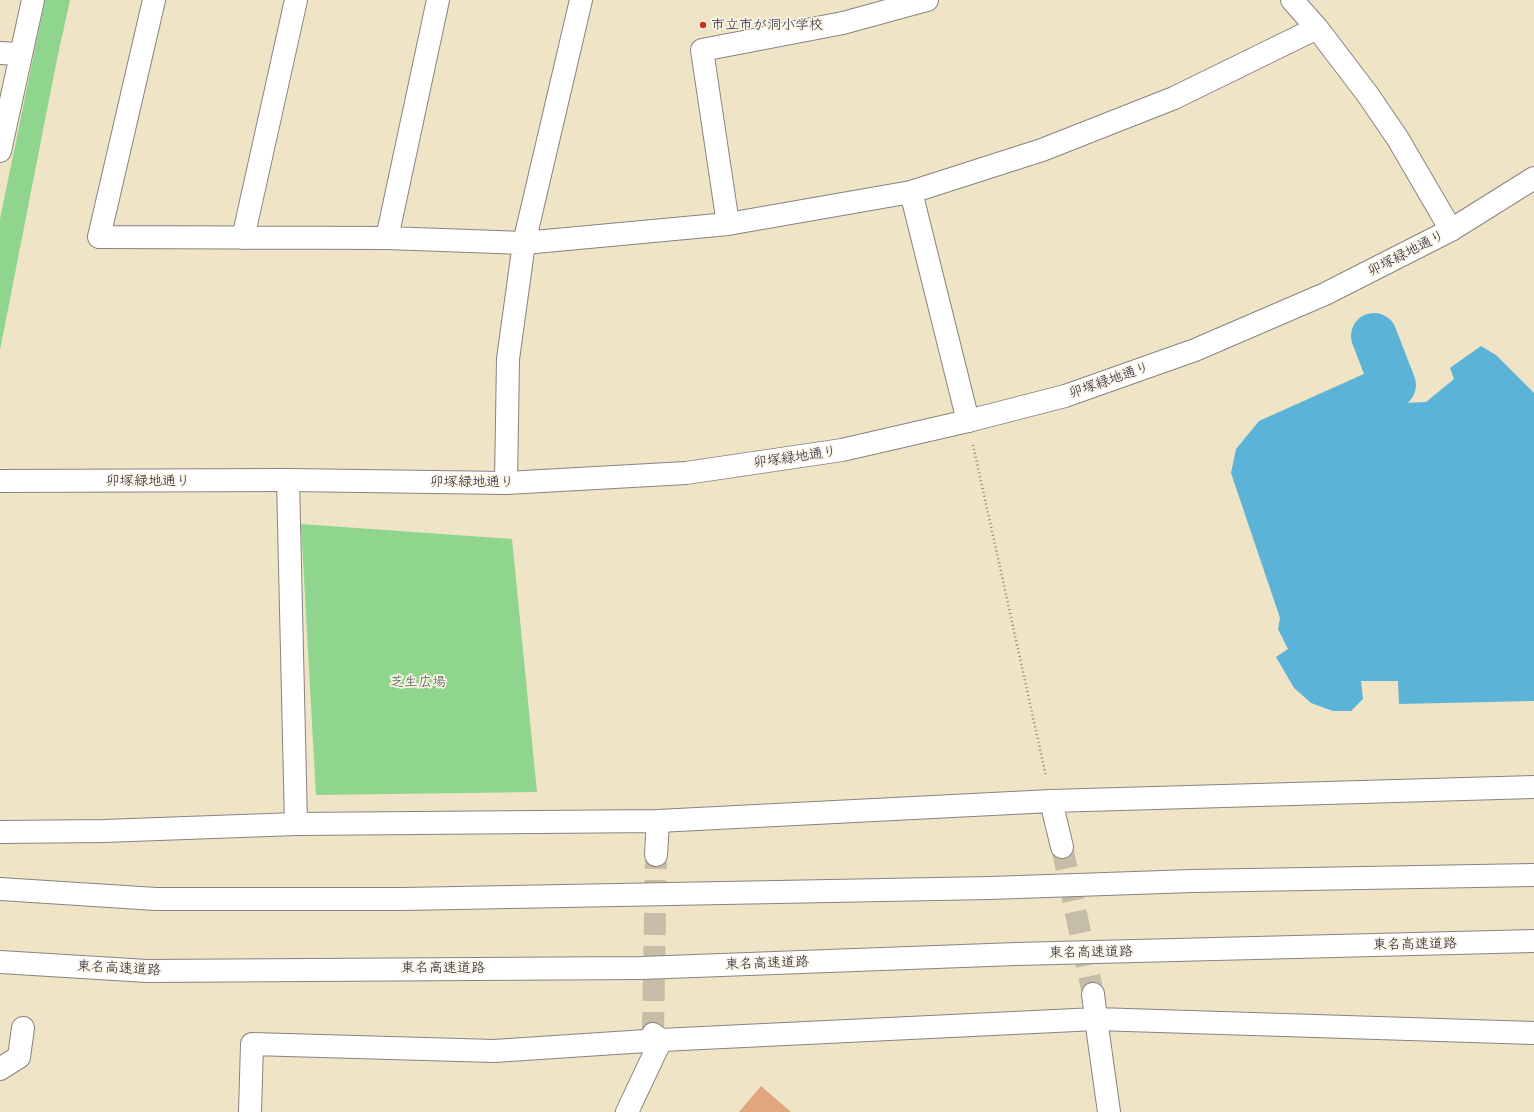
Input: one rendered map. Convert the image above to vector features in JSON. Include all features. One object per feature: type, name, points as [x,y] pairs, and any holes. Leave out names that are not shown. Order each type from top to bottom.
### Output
[{"type":"main road","points":[[0,151],[10,53],[33,0]]},
{"type":"main road","points":[[154,0],[99,237],[387,238],[524,243],[728,224],[911,192],[1042,150],[1174,98],[1317,28]]},
{"type":"main road","points":[[242,238],[296,0]]},
{"type":"main road","points":[[387,238],[438,0]]},
{"type":"main road","points":[[506,483],[508,359],[524,243],[581,0]]},
{"type":"main road","points":[[728,224],[702,50],[843,23],[927,0]]},
{"type":"main road","points":[[1292,0],[1317,28],[1368,95],[1398,139],[1451,230]]},
{"type":"main road","name":"卯塚緑地通り","points":[[0,481],[288,480],[506,483],[686,473],[842,450],[968,421],[1065,396],[1194,350],[1325,294],[1451,230],[1534,178]]},
{"type":"main road","points":[[911,192],[968,421]]},
{"type":"main road","points":[[288,480],[296,824]]},
{"type":"main road","points":[[0,832],[104,831],[296,824],[658,821],[1051,801],[1534,787]]},
{"type":"main road","points":[[1051,801],[1062,847]]},
{"type":"main road","points":[[656,855],[658,821]]},
{"type":"main road","points":[[0,889],[156,899],[404,899],[982,888],[1192,881],[1534,875]]},
{"type":"main road","name":"東名高速道路","points":[[0,962],[147,971],[641,968],[1016,954],[1534,941]]},
{"type":"main road","points":[[1093,994],[1109,1112]]},
{"type":"main road","points":[[250,1112],[252,1044],[494,1051],[657,1037],[1096,1019],[1534,1032]]},
{"type":"main road","points":[[0,1069],[19,1057],[23,1028]]},
{"type":"main road","points":[[627,1112],[657,1037]]},
{"type":"path","points":[[968,421],[1051,801]]},
{"type":"green space","points":[[45,0],[70,0],[0,350],[0,219]]},
{"type":"green space","name":"芝生広場","points":[[301,524],[512,539],[537,792],[316,795]]},
{"type":"water","points":[[1481,346],[1496,355],[1534,393],[1534,701],[1399,704],[1398,681],[1361,681],[1363,699],[1351,711],[1333,711],[1311,703],[1294,688],[1276,657],[1288,649],[1278,629],[1280,618],[1231,473],[1236,449],[1259,421],[1366,373],[1379,391],[1401,382],[1402,403],[1426,402],[1454,379],[1450,368]]},
{"type":"building","points":[[761,1086],[791,1112],[739,1112]]},
{"type":"waterway","points":[[1374,336],[1393,385]]},
{"type":"tunnel","points":[[1062,847],[1093,994]]},
{"type":"tunnel","points":[[653,1034],[656,855]]},
{"type":"place","name":"市立市が洞小学校","points":[[703,25]]}]
